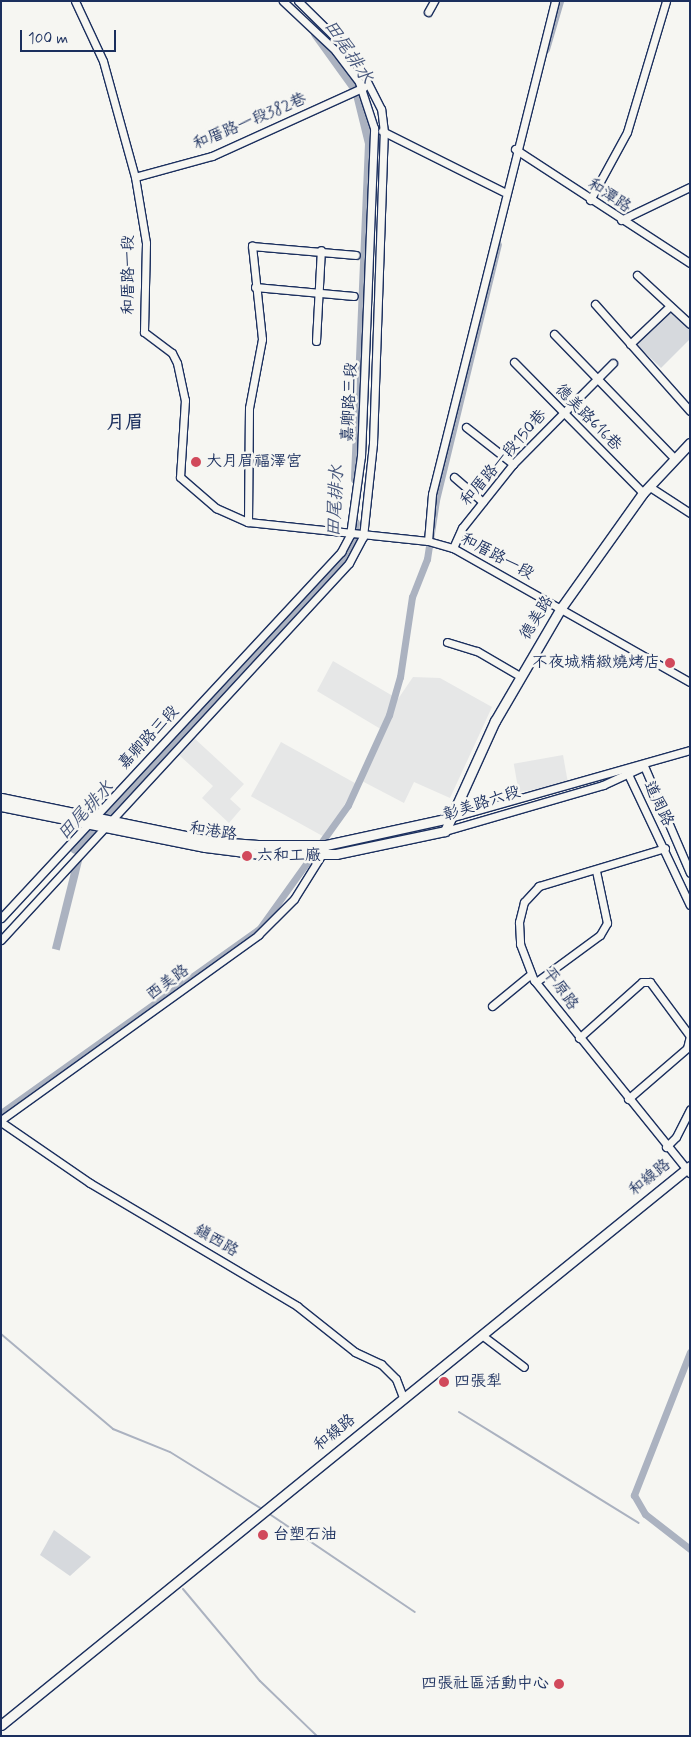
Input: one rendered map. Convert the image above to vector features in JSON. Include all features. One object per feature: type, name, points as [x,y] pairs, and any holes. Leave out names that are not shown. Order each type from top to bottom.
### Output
[{"type":"main road","name":"德美路","points":[[445,831],[520,676],[561,608],[647,490],[690,443]]},
{"type":"main road","name":"和港路","points":[[1,798],[98,822]]},
{"type":"main road","name":"和港路","points":[[1,806],[216,842],[314,850],[325,848]]},
{"type":"main road","name":"彰美路六段","points":[[325,848],[450,818]]},
{"type":"main road","name":"彰美路六段","points":[[325,848],[390,845],[445,831]]},
{"type":"main road","points":[[388,834],[390,845]]},
{"type":"main road","name":"和線路","points":[[1,1725],[403,1397],[483,1336],[688,1170]]},
{"type":"street","name":"和厝路一段","points":[[75,1],[103,61],[135,176],[146,244],[144,332],[172,353],[185,400],[180,477],[216,508],[248,522],[361,537],[428,541],[453,548],[690,682]]},
{"type":"street","name":"嘉卿路三段","points":[[98,822],[341,552],[350,535],[360,473],[374,128],[361,88],[336,51],[283,1]]},
{"type":"street","name":"嘉卿路三段","points":[[98,822],[349,564],[361,537],[373,442],[384,132],[371,85],[354,56],[298,1]]},
{"type":"street","points":[[428,12],[434,1]]},
{"type":"street","points":[[428,541],[432,494],[504,192],[555,1]]},
{"type":"street","points":[[590,200],[627,132],[666,1]]},
{"type":"street","name":"和厝路一段382巷","points":[[135,176],[212,156],[371,85]]},
{"type":"street","points":[[374,128],[504,192]]},
{"type":"street","name":"和潭路","points":[[515,150],[690,263]]},
{"type":"street","points":[[621,220],[690,187]]},
{"type":"street","points":[[248,522],[250,408],[262,338],[252,246],[321,250],[356,255]]},
{"type":"street","points":[[316,340],[317,292],[321,250]]},
{"type":"street","points":[[637,275],[690,324]]},
{"type":"street","points":[[255,287],[354,296]]},
{"type":"street","points":[[595,304],[690,411]]},
{"type":"street","points":[[630,344],[670,306]]},
{"type":"street","points":[[554,334],[595,381],[675,459]]},
{"type":"street","name":"德美路616巷","points":[[514,362],[562,412],[647,490],[690,514]]},
{"type":"street","name":"和厝路一段150巷","points":[[453,548],[483,502],[513,464],[562,412],[613,363]]},
{"type":"street","points":[[466,427],[513,464]]},
{"type":"street","points":[[454,477],[483,502]]},
{"type":"street","points":[[447,642],[477,651],[520,676]]},
{"type":"street","name":"彰美路六段","points":[[445,831],[627,773],[690,750]]},
{"type":"street","name":"道周路","points":[[644,766],[690,873]]},
{"type":"street","name":"彰美路六段","points":[[450,818],[627,773]]},
{"type":"street","name":"道周路","points":[[627,773],[665,848],[690,905]]},
{"type":"street","points":[[1,918],[98,822]]},
{"type":"street","points":[[1,940],[98,822]]},
{"type":"street","name":"西美路","points":[[1,1121],[258,935],[294,899],[325,848]]},
{"type":"street","name":"平原路","points":[[665,848],[596,871],[539,886],[524,902],[520,944],[531,974],[536,982],[666,1147],[688,1170]]},
{"type":"street","points":[[536,982],[600,935],[607,923],[596,871]]},
{"type":"street","points":[[492,1006],[531,974]]},
{"type":"street","points":[[579,1038],[642,982],[650,982],[690,1036],[687,1048],[628,1099]]},
{"type":"street","points":[[666,1147],[676,1138],[690,1109]]},
{"type":"street","name":"鎮西路","points":[[1,1121],[90,1183],[297,1306],[355,1352],[381,1364],[396,1379],[403,1397]]},
{"type":"street","points":[[483,1336],[524,1367]]},
{"type":"shaded area","points":[[672,310],[690,325],[690,339],[661,368],[636,344]]},
{"type":"shaded area","points":[[333,661],[398,699],[413,677],[440,678],[492,707],[450,798],[414,782],[404,803],[360,780],[384,731],[317,691]]},
{"type":"shaded area","points":[[194,738],[244,784],[230,799],[241,809],[229,823],[202,798],[213,786],[179,755]]},
{"type":"shaded area","points":[[281,742],[356,784],[326,838],[251,796]]},
{"type":"shaded area","points":[[563,755],[568,784],[519,792],[514,764]]},
{"type":"shaded area","points":[[80,836],[88,838],[60,950],[52,949]]},
{"type":"shaded area","points":[[54,1530],[91,1557],[70,1576],[40,1555]]},
{"type":"waterway","points":[[546,49],[560,1]]},
{"type":"waterway","name":"田尾排水","points":[[316,33],[357,90],[370,143],[356,479]]},
{"type":"waterway","points":[[1,1113],[260,928],[348,805],[389,715],[400,677],[412,597],[427,559],[436,500],[498,244]]},
{"type":"waterway","name":"田尾排水","points":[[75,848],[330,572],[352,545],[354,523]]},
{"type":"waterway","points":[[1,1334],[113,1429],[170,1452],[262,1509]]},
{"type":"waterway","points":[[690,1352],[634,1495],[645,1514],[690,1549]]},
{"type":"waterway","points":[[459,1412],[639,1523]]},
{"type":"waterway","points":[[268,1513],[415,1612]]},
{"type":"waterway","points":[[183,1589],[260,1681],[317,1736]]},
{"type":"place","name":"大月眉福澤宮","points":[[196,462]]},
{"type":"place","name":"不夜城精緻燒烤店","points":[[670,663]]},
{"type":"place","name":"六和工廠","points":[[247,856]]},
{"type":"place","name":"四張犁","points":[[444,1382]]},
{"type":"place","name":"台塑石油","points":[[263,1535]]},
{"type":"place","name":"四張社區活動中心","points":[[559,1684]]},
{"type":"district","name":"月眉","points":[[125,423]]}]
